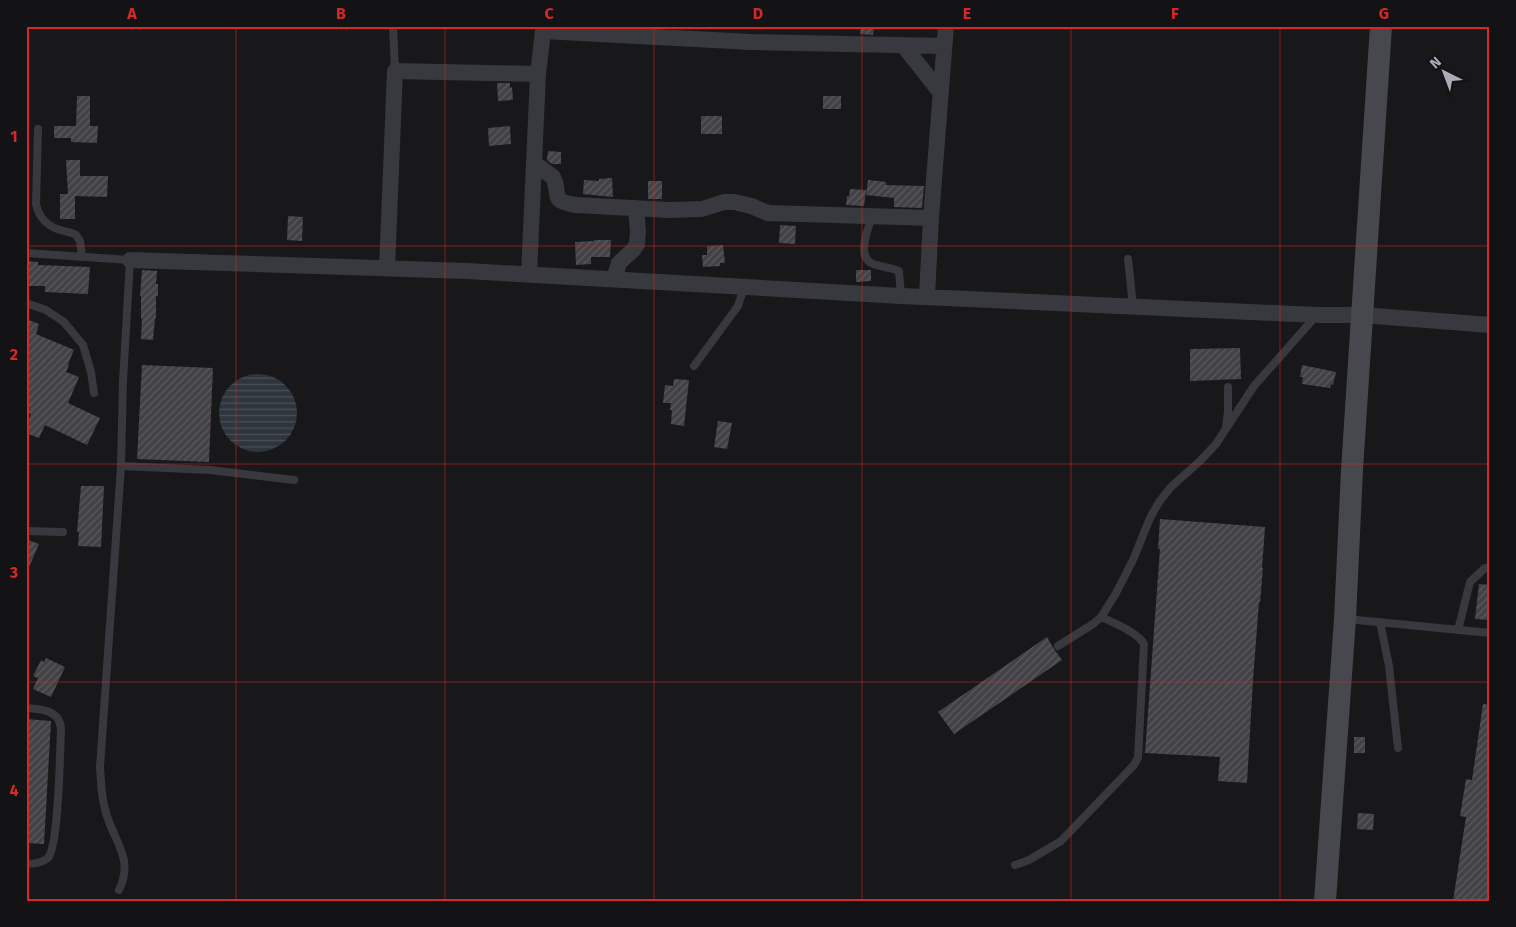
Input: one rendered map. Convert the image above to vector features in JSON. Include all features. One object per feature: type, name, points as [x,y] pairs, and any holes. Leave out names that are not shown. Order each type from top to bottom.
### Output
[{"type":"street","points":[[926,296],[946,26]]},
{"type":"street","points":[[1325,901],[1381,26]]},
{"type":"street","points":[[529,274],[538,74],[543,28],[751,42],[944,46]]},
{"type":"street","points":[[902,45],[940,92]]},
{"type":"street","points":[[387,268],[394,71],[538,74]]},
{"type":"street","points":[[534,163],[553,177],[557,196],[564,202],[669,210],[702,209],[724,202],[734,202],[768,213],[931,218]]},
{"type":"street","points":[[614,279],[619,262],[637,244],[636,208]]},
{"type":"street","points":[[130,260],[529,274],[901,296],[1317,315],[1362,315],[1490,325]]},
{"type":"lane","points":[[393,26],[394,71]]},
{"type":"lane","points":[[38,129],[36,204],[38,212],[41,218],[51,226],[76,235],[80,241],[82,257]]},
{"type":"lane","points":[[872,216],[864,252],[867,260],[871,263],[898,271],[901,296]]},
{"type":"lane","points":[[26,253],[130,260],[123,380],[121,466],[100,767],[104,808],[124,856],[124,877],[118,890]]},
{"type":"lane","points":[[1128,259],[1133,306]]},
{"type":"lane","points":[[694,366],[738,306],[744,287]]},
{"type":"lane","points":[[26,303],[46,310],[64,322],[83,345],[91,372],[94,393]]},
{"type":"lane","points":[[1058,646],[1101,617],[1134,560],[1150,518],[1159,502],[1171,487],[1209,452],[1254,386],[1317,315]]},
{"type":"lane","points":[[1225,431],[1228,411],[1228,387]]},
{"type":"lane","points":[[121,466],[210,470],[294,480]]},
{"type":"lane","points":[[26,531],[63,532]]},
{"type":"lane","points":[[1458,630],[1470,582],[1485,568],[1490,568]]},
{"type":"lane","points":[[1015,865],[1029,860],[1061,841],[1134,765],[1138,758],[1144,644],[1125,629],[1101,617]]},
{"type":"lane","points":[[1344,618],[1490,633]]},
{"type":"lane","points":[[1380,622],[1389,666],[1398,748]]},
{"type":"lane","points":[[26,708],[48,711],[56,715],[60,721],[61,728],[56,830],[51,853],[47,859],[39,863],[26,864]]},
{"type":"shaded area","points":[[258,374],[273,377],[286,385],[294,398],[297,413],[294,428],[286,441],[273,449],[258,452],[243,449],[230,441],[222,428],[219,413],[222,398],[230,385],[243,377]]},
{"type":"building","points":[[861,27],[874,28],[873,35],[860,34]]},
{"type":"building","points":[[497,83],[510,83],[513,100],[498,101]]},
{"type":"building","points":[[77,96],[90,96],[90,126],[98,126],[97,143],[71,142],[71,138],[54,138],[54,126],[76,126]]},
{"type":"building","points":[[823,96],[841,96],[841,109],[823,109]]},
{"type":"building","points":[[701,116],[722,116],[722,134],[701,134]]},
{"type":"building","points":[[510,126],[511,144],[489,146],[488,128]]},
{"type":"building","points":[[548,151],[561,152],[561,164],[552,164],[547,160]]},
{"type":"building","points":[[66,160],[80,160],[80,176],[108,176],[107,197],[75,196],[75,219],[60,219],[60,194],[68,194]]},
{"type":"building","points":[[612,178],[613,197],[583,194],[584,180],[599,181],[599,179]]},
{"type":"building","points":[[868,180],[886,182],[886,185],[924,186],[922,208],[894,207],[894,198],[866,195]]},
{"type":"building","points":[[648,181],[662,181],[662,199],[648,199]]},
{"type":"building","points":[[850,189],[866,190],[864,206],[846,205]]},
{"type":"building","points":[[288,216],[303,217],[302,241],[287,240]]},
{"type":"building","points":[[780,225],[796,226],[795,244],[779,243]]},
{"type":"building","points":[[611,240],[610,257],[591,257],[591,264],[576,265],[575,242]]},
{"type":"building","points":[[723,245],[725,263],[720,263],[720,266],[703,267],[702,255],[707,255],[707,246]]},
{"type":"building","points":[[26,261],[38,262],[38,265],[90,267],[88,294],[45,292],[45,286],[26,286]]},
{"type":"building","points":[[142,270],[157,271],[156,284],[158,284],[158,296],[156,296],[153,340],[141,339],[140,296]]},
{"type":"building","points":[[856,270],[871,270],[871,281],[856,282]]},
{"type":"building","points":[[26,319],[39,324],[36,334],[74,350],[66,372],[79,377],[68,403],[100,418],[87,445],[45,425],[39,438],[26,433],[26,425],[31,414],[26,412]]},
{"type":"building","points":[[1240,348],[1241,379],[1190,381],[1190,349]]},
{"type":"building","points":[[142,365],[213,368],[209,462],[137,459]]},
{"type":"building","points":[[1302,365],[1336,372],[1333,385],[1331,384],[1330,388],[1302,384],[1303,377],[1300,377]]},
{"type":"building","points":[[674,379],[689,380],[684,426],[671,424],[671,403],[663,403],[665,385],[673,386]]},
{"type":"building","points":[[718,421],[732,423],[727,449],[714,447]]},
{"type":"building","points":[[81,486],[104,486],[101,547],[78,546],[79,532],[77,532]]},
{"type":"building","points":[[1160,519],[1265,527],[1247,783],[1218,781],[1220,757],[1145,753],[1160,549],[1158,549]]},
{"type":"building","points":[[26,539],[39,544],[26,574]]},
{"type":"building","points":[[1479,584],[1490,585],[1490,620],[1475,619]]},
{"type":"building","points":[[1047,637],[1062,660],[954,734],[938,712]]},
{"type":"building","points":[[46,658],[65,667],[51,697],[33,689],[38,678],[33,676],[41,660],[44,662]]},
{"type":"building","points":[[1483,704],[1490,705],[1490,901],[1453,901],[1466,817],[1460,816],[1466,779],[1472,780]]},
{"type":"building","points":[[26,719],[51,721],[44,844],[26,843]]},
{"type":"building","points":[[1354,737],[1365,737],[1365,753],[1354,753]]},
{"type":"building","points":[[1358,813],[1374,814],[1373,830],[1357,829]]}]
